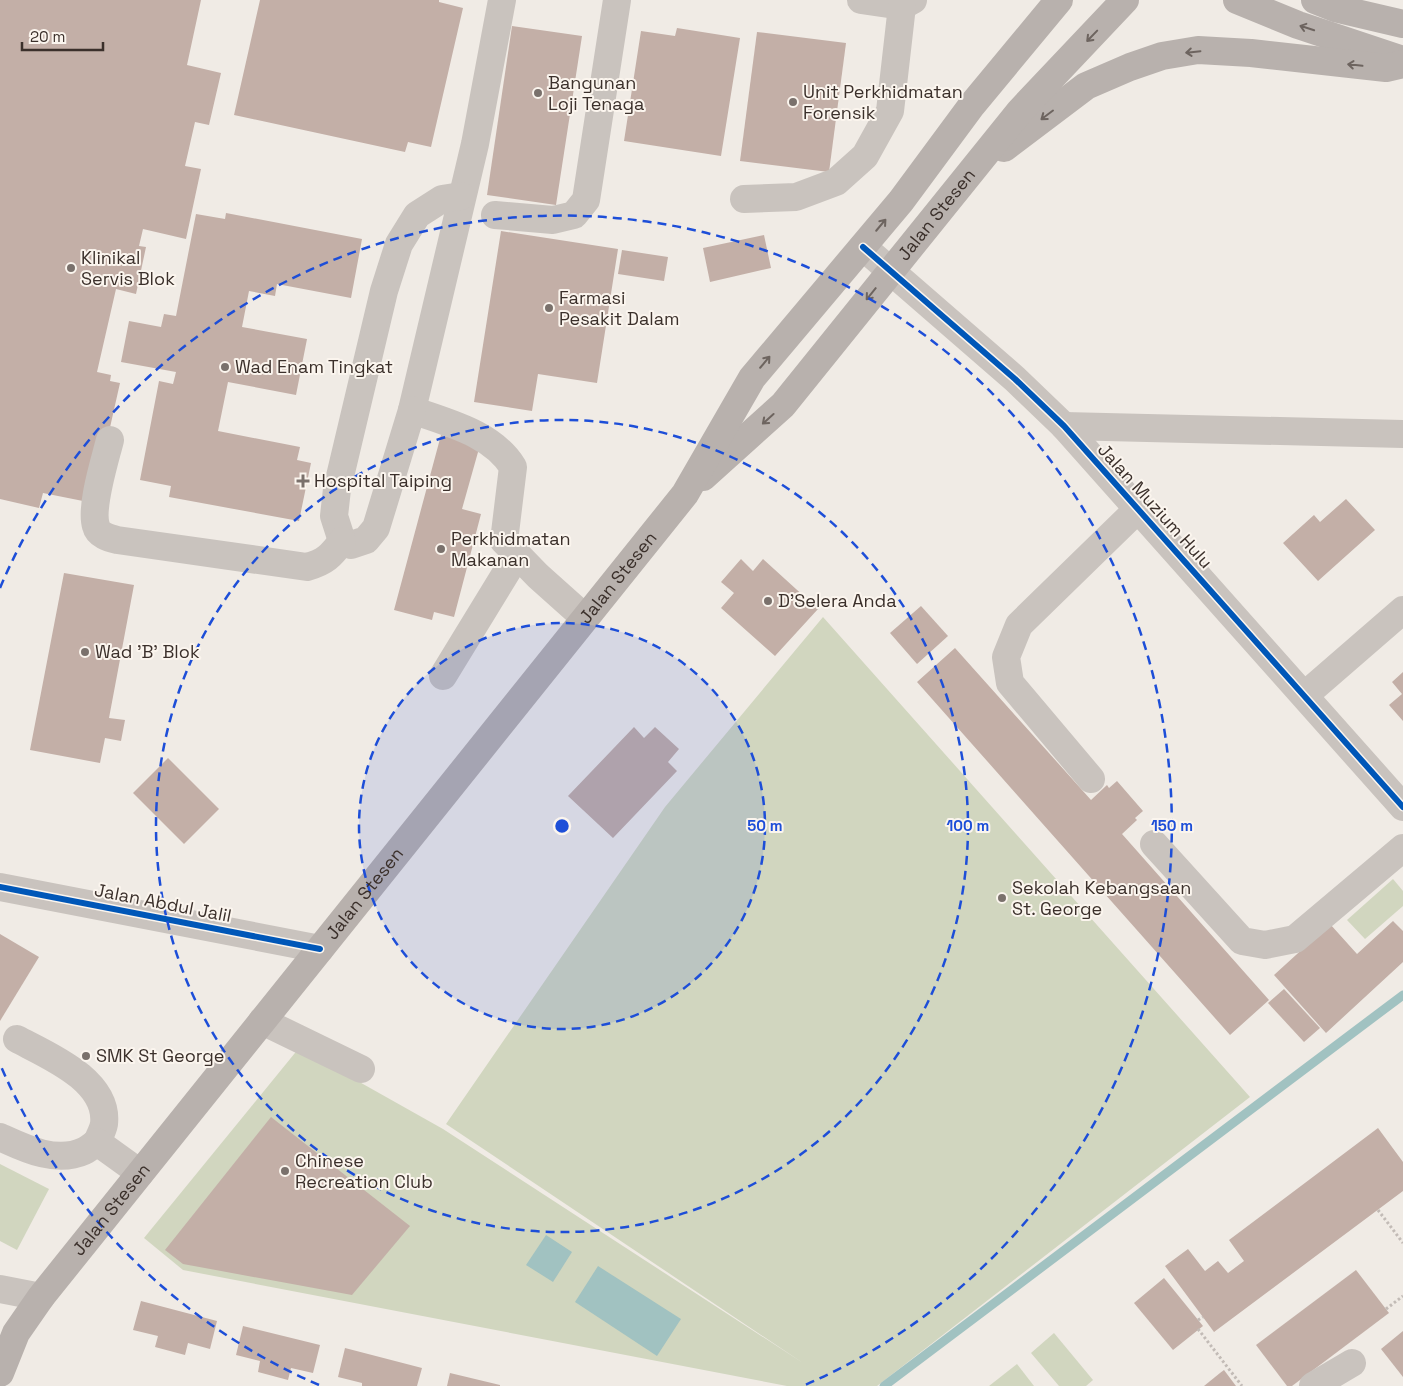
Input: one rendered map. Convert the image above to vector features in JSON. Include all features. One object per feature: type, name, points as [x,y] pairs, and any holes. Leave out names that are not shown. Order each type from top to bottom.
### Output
[{"type":"main road","name":"Jalan Stesen","points":[[685,494],[752,378],[901,201],[972,105],[1059,0]]},
{"type":"main road","points":[[901,201],[972,128],[1007,88],[1048,32],[1080,0]]},
{"type":"main road","name":"Jalan Stesen","points":[[0,1372],[16,1333],[41,1297],[685,494],[783,405],[890,270],[970,176],[1020,111],[1125,0]]},
{"type":"main road","points":[[1237,0],[1298,25],[1403,60]]},
{"type":"main road","points":[[1315,0],[1335,8],[1403,22]]},
{"type":"main road","points":[[1369,0],[1403,22]]},
{"type":"main road","points":[[970,176],[1086,86],[1130,67],[1162,56],[1198,50],[1251,53],[1386,68],[1403,64]]},
{"type":"street","points":[[462,196],[442,199],[417,215],[399,244],[384,291],[337,489],[334,516],[342,541],[351,545],[366,540],[376,528],[412,410],[475,144],[502,0]]},
{"type":"street","points":[[495,215],[553,220],[574,215],[586,200],[617,0]]},
{"type":"street","points":[[744,199],[796,197],[836,182],[865,156],[890,111],[908,3],[862,0]]},
{"type":"street","name":"Jalan Muzium Hulu","points":[[863,247],[1015,380],[1064,426],[1403,807]]},
{"type":"street","points":[[412,410],[478,435],[509,461],[513,468],[504,541],[585,618]]},
{"type":"street","points":[[1064,426],[1403,434]]},
{"type":"street","points":[[110,440],[94,511],[96,527],[105,536],[118,540],[307,567],[321,563],[333,554],[342,541]]},
{"type":"street","points":[[1091,779],[1010,683],[1006,657],[1019,625],[1138,508]]},
{"type":"street","points":[[443,676],[517,555]]},
{"type":"street","points":[[1305,695],[1403,610]]},
{"type":"street","points":[[1154,844],[1242,941],[1265,945],[1295,939],[1403,848]]},
{"type":"street","name":"Jalan Abdul Jalil","points":[[0,887],[320,949]]},
{"type":"street","points":[[262,1021],[361,1069]]},
{"type":"street","points":[[0,1137],[24,1148],[54,1155],[68,1155],[83,1152],[97,1142],[104,1125],[103,1110],[95,1092],[72,1069],[17,1039]]},
{"type":"street","points":[[97,1142],[140,1173]]},
{"type":"street","points":[[0,1289],[41,1297]]},
{"type":"street","points":[[1313,1386],[1352,1364]]},
{"type":"path","points":[[1378,1210],[1403,1243]]},
{"type":"path","points":[[1386,1309],[1403,1296]]},
{"type":"path","points":[[1198,1320],[1203,1317]]},
{"type":"path","points":[[1198,1329],[1242,1386]]},
{"type":"green space","name":"Sekolah Kebangsaan St. George","points":[[823,617],[1250,1097],[877,1386],[787,1386],[183,1270],[144,1238],[299,1048],[443,1129],[803,1363],[446,1124],[665,807]]},
{"type":"green space","points":[[1393,879],[1403,891],[1403,906],[1365,939],[1347,920]]},
{"type":"green space","points":[[0,1164],[49,1189],[17,1250],[0,1241]]},
{"type":"green space","points":[[1054,1333],[1093,1380],[1086,1386],[1059,1386],[1031,1353]]},
{"type":"green space","points":[[1017,1364],[1034,1386],[989,1386]]},
{"type":"water","points":[[546,1235],[572,1252],[553,1282],[526,1265]]},
{"type":"water","points":[[598,1266],[681,1319],[657,1356],[575,1302]]},
{"type":"building","name":"Klinikal Servis Blok","points":[[0,0],[201,0],[187,65],[221,73],[209,125],[195,122],[185,166],[201,169],[186,239],[143,229],[139,246],[146,247],[136,294],[116,289],[97,372],[111,375],[110,381],[120,383],[93,503],[43,493],[39,508],[0,499]]},
{"type":"building","points":[[260,0],[439,0],[439,2],[463,8],[431,147],[408,142],[405,152],[234,115]]},
{"type":"building","name":"Bangunan Loji Tenaga","points":[[512,26],[582,36],[556,205],[487,195]]},
{"type":"building","points":[[677,28],[740,38],[721,156],[624,141],[641,31],[675,36]]},
{"type":"building","name":"Unit Perkhidmatan Forensik","points":[[757,32],[846,43],[829,172],[740,161]]},
{"type":"building","name":"Wad Enam Tingkat","points":[[226,213],[362,239],[351,298],[277,284],[275,296],[249,291],[242,327],[307,339],[296,395],[228,382],[218,431],[300,447],[297,460],[311,463],[299,521],[169,497],[171,486],[140,480],[159,381],[173,384],[176,372],[121,362],[129,321],[161,327],[164,314],[176,316],[196,214],[225,219]]},
{"type":"building","name":"Farmasi Pesakit Dalam","points":[[501,231],[618,249],[597,383],[538,374],[532,411],[474,402]]},
{"type":"building","points":[[764,235],[771,268],[710,282],[703,248]]},
{"type":"building","points":[[622,250],[668,257],[664,281],[618,274]]},
{"type":"building","name":"Perkhidmatan Makanan","points":[[441,435],[480,445],[462,509],[481,514],[454,617],[434,612],[432,620],[394,610]]},
{"type":"building","points":[[1346,499],[1375,530],[1318,581],[1283,543],[1314,515],[1320,522]]},
{"type":"building","name":"D'Selera Anda","points":[[741,559],[753,571],[763,559],[818,609],[775,656],[721,608],[734,593],[721,582]]},
{"type":"building","name":"Wad 'B' Blok","points":[[64,573],[134,585],[109,718],[125,720],[121,741],[105,738],[100,763],[30,750]]},
{"type":"building","points":[[921,606],[948,636],[917,664],[890,633]]},
{"type":"building","points":[[955,648],[1091,800],[1107,785],[1109,788],[1117,781],[1143,811],[1135,818],[1137,820],[1122,834],[1269,1000],[1230,1035],[917,682]]},
{"type":"building","points":[[1403,672],[1403,721],[1389,705],[1402,694],[1392,682]]},
{"type":"building","points":[[634,727],[644,738],[655,727],[679,749],[668,762],[677,771],[613,838],[568,796]]},
{"type":"building","points":[[168,758],[219,809],[184,844],[133,793]]},
{"type":"building","points":[[1393,921],[1403,931],[1403,962],[1326,1033],[1274,975],[1330,924],[1357,954]]},
{"type":"building","points":[[0,934],[39,957],[0,1021]]},
{"type":"building","points":[[1284,989],[1320,1028],[1304,1042],[1268,1003]]},
{"type":"building","name":"Chinese Recreation Club","points":[[271,1117],[410,1226],[352,1295],[183,1264],[165,1250]]},
{"type":"building","points":[[1378,1128],[1403,1162],[1403,1191],[1214,1332],[1165,1266],[1188,1249],[1205,1271],[1218,1261],[1228,1273],[1244,1261],[1229,1240]]},
{"type":"building","points":[[1356,1270],[1389,1313],[1292,1386],[1287,1386],[1256,1345]]},
{"type":"building","points":[[1164,1278],[1203,1326],[1173,1350],[1134,1303]]},
{"type":"building","points":[[141,1301],[217,1321],[210,1349],[188,1343],[185,1355],[155,1347],[158,1336],[133,1330]]},
{"type":"building","points":[[243,1326],[320,1345],[313,1373],[291,1368],[288,1380],[258,1372],[260,1361],[236,1355]]},
{"type":"building","points":[[1403,1331],[1403,1377],[1381,1349]]},
{"type":"building","points":[[345,1348],[422,1368],[417,1386],[362,1386],[362,1383],[338,1377]]},
{"type":"building","points":[[1224,1370],[1236,1386],[1204,1386],[1220,1373]]},
{"type":"building","points":[[450,1373],[500,1385],[500,1386],[447,1386]]},
{"type":"waterway","points":[[884,1386],[1403,995]]},
{"type":"cycle path","points":[[863,247],[1015,379],[1064,426],[1403,807]]},
{"type":"cycle path","points":[[0,887],[320,949]]},
{"type":"place","name":"Bangunan Loji Tenaga","points":[[538,93]]},
{"type":"place","name":"Unit Perkhidmatan Forensik","points":[[793,102]]},
{"type":"place","name":"Klinikal Servis Blok","points":[[71,268]]},
{"type":"place","name":"Farmasi Pesakit Dalam","points":[[549,308]]},
{"type":"place","name":"Wad Enam Tingkat","points":[[225,367]]},
{"type":"place","name":"Hospital Taiping","points":[[303,481]]},
{"type":"place","name":"Perkhidmatan Makanan","points":[[441,549]]},
{"type":"place","name":"D'Selera Anda","points":[[768,601]]},
{"type":"place","name":"Wad 'B' Blok","points":[[85,652]]},
{"type":"place","name":"Sekolah Kebangsaan St. George","points":[[1002,898]]},
{"type":"place","name":"SMK St George","points":[[86,1056]]},
{"type":"place","name":"Chinese Recreation Club","points":[[285,1171]]}]
